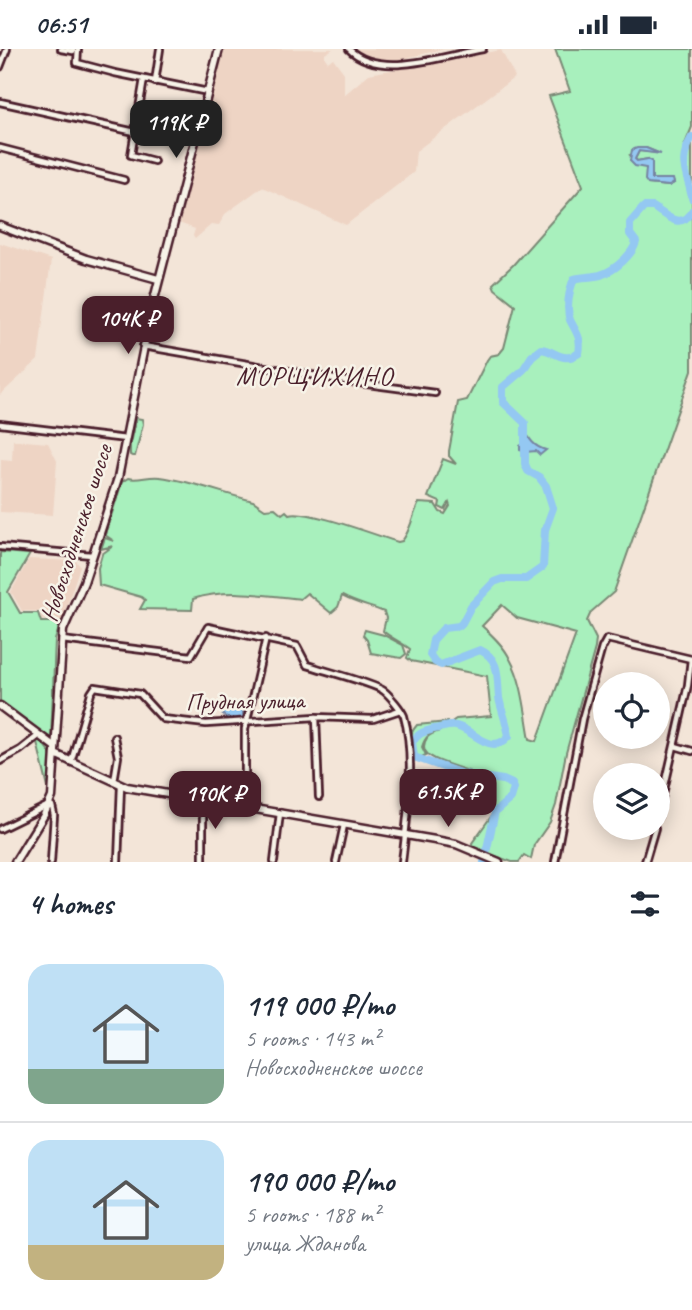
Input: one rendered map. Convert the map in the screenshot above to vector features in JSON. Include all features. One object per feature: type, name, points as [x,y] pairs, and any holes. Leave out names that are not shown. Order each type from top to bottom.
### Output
[{"type":"street","points":[[0,68],[7,49]]},
{"type":"street","points":[[61,49],[76,49],[77,63],[208,92]]},
{"type":"street","points":[[155,82],[160,49]]},
{"type":"street","name":"Новосходненское шоссе","points":[[15,862],[48,805],[54,785],[61,640],[118,478],[158,279],[219,49]]},
{"type":"street","points":[[349,49],[362,59],[394,64],[483,49]]},
{"type":"street","points":[[144,79],[131,155],[154,161]]},
{"type":"street","points":[[0,101],[135,132]]},
{"type":"street","points":[[0,148],[124,180]]},
{"type":"street","points":[[0,226],[86,259],[158,279]]},
{"type":"street","points":[[143,346],[352,382],[435,393]]},
{"type":"street","points":[[0,424],[127,439]]},
{"type":"street","points":[[0,547],[93,555]]},
{"type":"street","points":[[61,640],[191,656],[208,627],[297,646],[307,665],[382,689],[403,713],[405,727],[410,773],[402,862]]},
{"type":"street","points":[[245,807],[246,729],[267,638]]},
{"type":"street","points":[[555,862],[582,719],[607,639],[692,659],[670,767]]},
{"type":"street","name":"Прудная улица","points":[[71,761],[95,687],[140,694],[163,719],[206,724],[316,717],[373,719],[400,710]]},
{"type":"street","points":[[0,706],[71,761],[121,785],[456,844],[499,862]]},
{"type":"street","points":[[316,717],[319,797]]},
{"type":"street","points":[[0,761],[39,735]]},
{"type":"street","points":[[114,737],[118,762],[114,782]]},
{"type":"street","points":[[675,746],[692,751]]},
{"type":"street","points":[[118,862],[121,785]]},
{"type":"street","points":[[203,800],[203,862]]},
{"type":"street","points":[[0,829],[48,805],[52,806],[54,815],[51,862]]},
{"type":"street","points":[[274,862],[279,813]]},
{"type":"street","points":[[336,862],[344,825]]},
{"type":"street","points":[[645,862],[651,840]]},
{"type":"shaded area","points":[[223,49],[333,49],[325,54],[325,58],[328,62],[333,58],[344,73],[344,95],[369,74],[501,50],[515,77],[416,151],[414,172],[346,225],[262,187],[225,214],[219,225],[212,224],[195,239],[195,229],[179,223]]},
{"type":"shaded area","points":[[353,49],[443,49],[394,61],[363,56]]},
{"type":"shaded area","points":[[0,243],[51,260],[38,360],[0,395]]},
{"type":"shaded area","points":[[13,440],[48,443],[57,461],[53,515],[0,512],[1,459],[12,460]]},
{"type":"shaded area","points":[[29,559],[76,561],[80,566],[62,620],[41,620],[40,611],[22,611],[11,592]]},
{"type":"green space","points":[[555,49],[692,49],[692,127],[685,144],[691,144],[692,141],[692,370],[614,592],[591,612],[587,621],[596,639],[595,648],[550,822],[534,845],[531,859],[524,855],[519,862],[512,862],[473,848],[472,843],[492,815],[492,811],[484,806],[483,785],[477,775],[427,754],[424,747],[427,738],[445,727],[430,734],[426,739],[422,747],[426,755],[417,759],[410,747],[410,738],[417,725],[447,722],[447,725],[456,719],[491,716],[487,676],[411,661],[407,658],[410,649],[383,631],[386,618],[384,612],[342,596],[338,607],[331,613],[307,593],[300,599],[246,593],[219,594],[193,599],[192,610],[140,609],[145,600],[141,597],[99,585],[98,568],[102,554],[113,546],[101,549],[105,538],[114,541],[105,535],[122,482],[128,478],[156,477],[183,481],[253,501],[265,509],[275,508],[282,514],[286,511],[289,514],[310,515],[398,542],[402,541],[407,532],[419,503],[435,504],[440,512],[445,514],[449,503],[445,510],[439,507],[440,502],[428,497],[443,459],[456,464],[449,456],[449,451],[458,402],[467,400],[487,360],[504,348],[515,305],[495,289],[493,284],[583,186],[549,96],[570,91]],"holes":[[[646,148],[658,153],[639,151]],[[648,159],[651,179],[672,179],[674,183],[668,186],[648,184],[646,168],[637,161]],[[502,605],[517,618],[576,634],[537,741],[530,739],[518,678],[498,641],[482,626]]]},
{"type":"green space","points":[[136,418],[142,419],[143,424],[135,456],[132,456],[130,443]]},
{"type":"green space","points":[[0,552],[30,554],[8,592],[20,613],[38,613],[41,622],[61,622],[55,640],[51,740],[0,703]]},
{"type":"green space","points":[[365,630],[384,635],[403,645],[406,654],[401,658],[371,653],[363,635]]},
{"type":"green space","points":[[40,740],[51,754],[49,792],[37,742]]},
{"type":"water","points":[[646,148],[661,154],[639,151],[635,159],[652,161],[652,179],[673,179],[674,183],[669,186],[648,184],[645,180],[646,168],[635,166],[630,161],[632,150]]},
{"type":"water","points":[[525,430],[538,447],[546,450],[540,455],[536,451],[520,450],[524,443]]},
{"type":"water","points":[[237,703],[243,707],[243,718],[229,720],[222,714],[223,711],[227,706]]},
{"type":"waterway","points":[[692,137],[684,161],[692,198]]},
{"type":"waterway","points":[[484,862],[495,812],[511,798],[514,788],[512,784],[503,780],[463,774],[414,757],[412,742],[424,732],[450,726],[463,728],[489,743],[502,742],[509,736],[499,698],[497,670],[492,659],[480,650],[441,665],[430,655],[433,640],[444,628],[459,626],[471,606],[494,582],[502,579],[526,579],[543,567],[545,530],[553,508],[546,486],[539,477],[528,471],[525,464],[525,423],[503,402],[503,387],[523,370],[532,356],[541,349],[564,357],[579,353],[579,339],[568,311],[569,294],[574,279],[603,274],[623,261],[636,242],[630,234],[630,223],[644,207],[653,207],[678,221],[692,211]]},
{"type":"district","name":"МОРЩИХИНО","points":[[315,376]]}]
